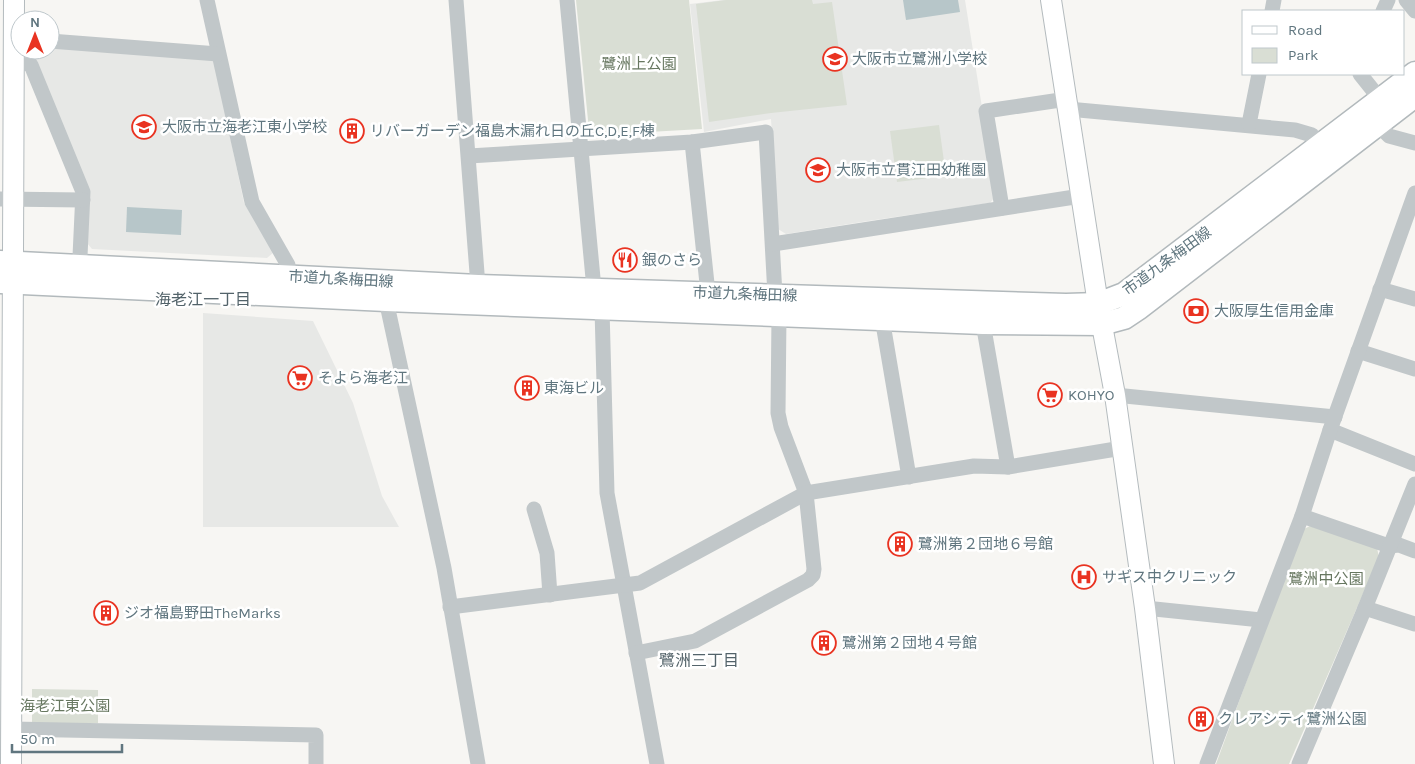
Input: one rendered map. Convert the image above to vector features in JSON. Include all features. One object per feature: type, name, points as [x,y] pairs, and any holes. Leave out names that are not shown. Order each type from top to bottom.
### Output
[{"type":"main road","name":"市道九条梅田線","points":[[6,272],[289,277],[387,291],[478,286],[598,299],[708,293],[777,305],[882,318],[1070,324],[1100,314],[1415,73]]},
{"type":"main road","name":"市道九条梅田線","points":[[6,272],[387,291],[777,305],[1056,305],[1124,318],[1415,96]]},
{"type":"street","points":[[207,0],[252,202],[288,265],[289,277]]},
{"type":"street","points":[[456,0],[478,286]]},
{"type":"street","points":[[567,0],[581,150],[598,299],[607,493],[657,764]]},
{"type":"street","points":[[1051,0],[1100,314],[1115,395],[1145,608],[1164,764]]},
{"type":"street","points":[[1406,0],[1415,11]]},
{"type":"street","points":[[60,42],[218,54]]},
{"type":"street","points":[[11,764],[12,730],[6,652],[6,272],[9,67],[31,65],[84,192],[80,256]]},
{"type":"street","points":[[1249,124],[1259,75]]},
{"type":"street","points":[[1361,75],[1380,99]]},
{"type":"street","points":[[1002,208],[986,111],[1067,104],[1249,124],[1295,130],[1312,135],[1317,149]]},
{"type":"street","points":[[1378,125],[1389,136],[1415,144]]},
{"type":"street","points":[[469,156],[692,142],[766,132],[777,305],[778,413],[781,428],[806,493],[814,569],[813,575],[808,580],[695,641],[636,653]]},
{"type":"street","points":[[692,142],[708,293]]},
{"type":"street","points":[[1207,764],[1302,516],[1332,424],[1415,193]]},
{"type":"street","points":[[773,244],[1082,196]]},
{"type":"street","points":[[7,199],[83,200]]},
{"type":"street","points":[[1380,289],[1415,299]]},
{"type":"street","points":[[387,291],[444,568],[478,764]]},
{"type":"street","points":[[882,318],[909,477]]},
{"type":"street","points":[[983,322],[1008,467]]},
{"type":"street","points":[[1358,351],[1415,369]]},
{"type":"street","points":[[1115,395],[1332,424],[1415,464]]},
{"type":"street","points":[[450,607],[624,586],[640,582],[806,493],[974,466],[1008,467],[1122,448]]},
{"type":"street","points":[[1299,764],[1415,484]]},
{"type":"street","points":[[534,509],[547,553],[550,595]]},
{"type":"street","points":[[1302,516],[1389,546],[1399,545],[1415,551]]},
{"type":"street","points":[[1145,608],[1261,620]]},
{"type":"street","points":[[1365,608],[1415,624]]},
{"type":"street","points":[[12,730],[316,735],[316,764]]},
{"type":"shaded area","name":"大阪市立鷺洲小学校","points":[[723,0],[965,0],[996,196],[990,203],[786,234],[778,229],[771,119],[704,132],[690,4]]},
{"type":"shaded area","points":[[903,0],[958,0],[960,12],[906,20]]},
{"type":"shaded area","name":"大阪市立海老江東小学校","points":[[60,46],[214,60],[244,203],[274,252],[267,258],[92,249],[87,243],[88,194],[31,60],[60,60]]},
{"type":"shaded area","points":[[127,207],[182,210],[181,235],[126,232]]},
{"type":"shaded area","points":[[203,313],[313,321],[353,403],[382,496],[399,527],[203,527]]},
{"type":"green space","name":"鷺洲上公園","points":[[576,0],[689,0],[702,129],[595,135],[589,130]]},
{"type":"green space","points":[[726,0],[812,0],[813,4],[832,2],[847,105],[709,122],[696,4]]},
{"type":"green space","points":[[939,125],[946,176],[897,182],[890,131]]},
{"type":"green space","name":"鷺洲中公園","points":[[1310,526],[1377,548],[1379,557],[1289,764],[1216,764],[1302,530]]},
{"type":"green space","name":"海老江東公園","points":[[32,689],[98,690],[98,723],[32,723]]},
{"type":"place","name":"大阪市立鷺洲小学校","points":[[835,59]]},
{"type":"place","name":"大阪市立海老江東小学校","points":[[144,127]]},
{"type":"place","name":"リバーガーデン福島木漏れ日の丘C,D,E,F棟","points":[[352,131]]},
{"type":"place","name":"大阪市立貫江田幼稚園","points":[[818,170]]},
{"type":"place","name":"銀のさら","points":[[625,260]]},
{"type":"place","name":"大阪厚生信用金庫","points":[[1196,311]]},
{"type":"place","name":"そよら海老江","points":[[300,378]]},
{"type":"place","name":"東海ビル","points":[[527,388]]},
{"type":"place","name":"KOHYO","points":[[1050,395]]},
{"type":"place","name":"鷺洲第２団地６号館","points":[[900,544]]},
{"type":"place","name":"サギス中クリニック","points":[[1084,577]]},
{"type":"place","name":"ジオ福島野田TheMarks","points":[[106,613]]},
{"type":"place","name":"鷺洲第２団地４号館","points":[[824,643]]},
{"type":"place","name":"クレアシティ鷺洲公園","points":[[1201,719]]},
{"type":"district","name":"海老江一丁目","points":[[203,299]]},
{"type":"district","name":"鷺洲三丁目","points":[[699,660]]}]
